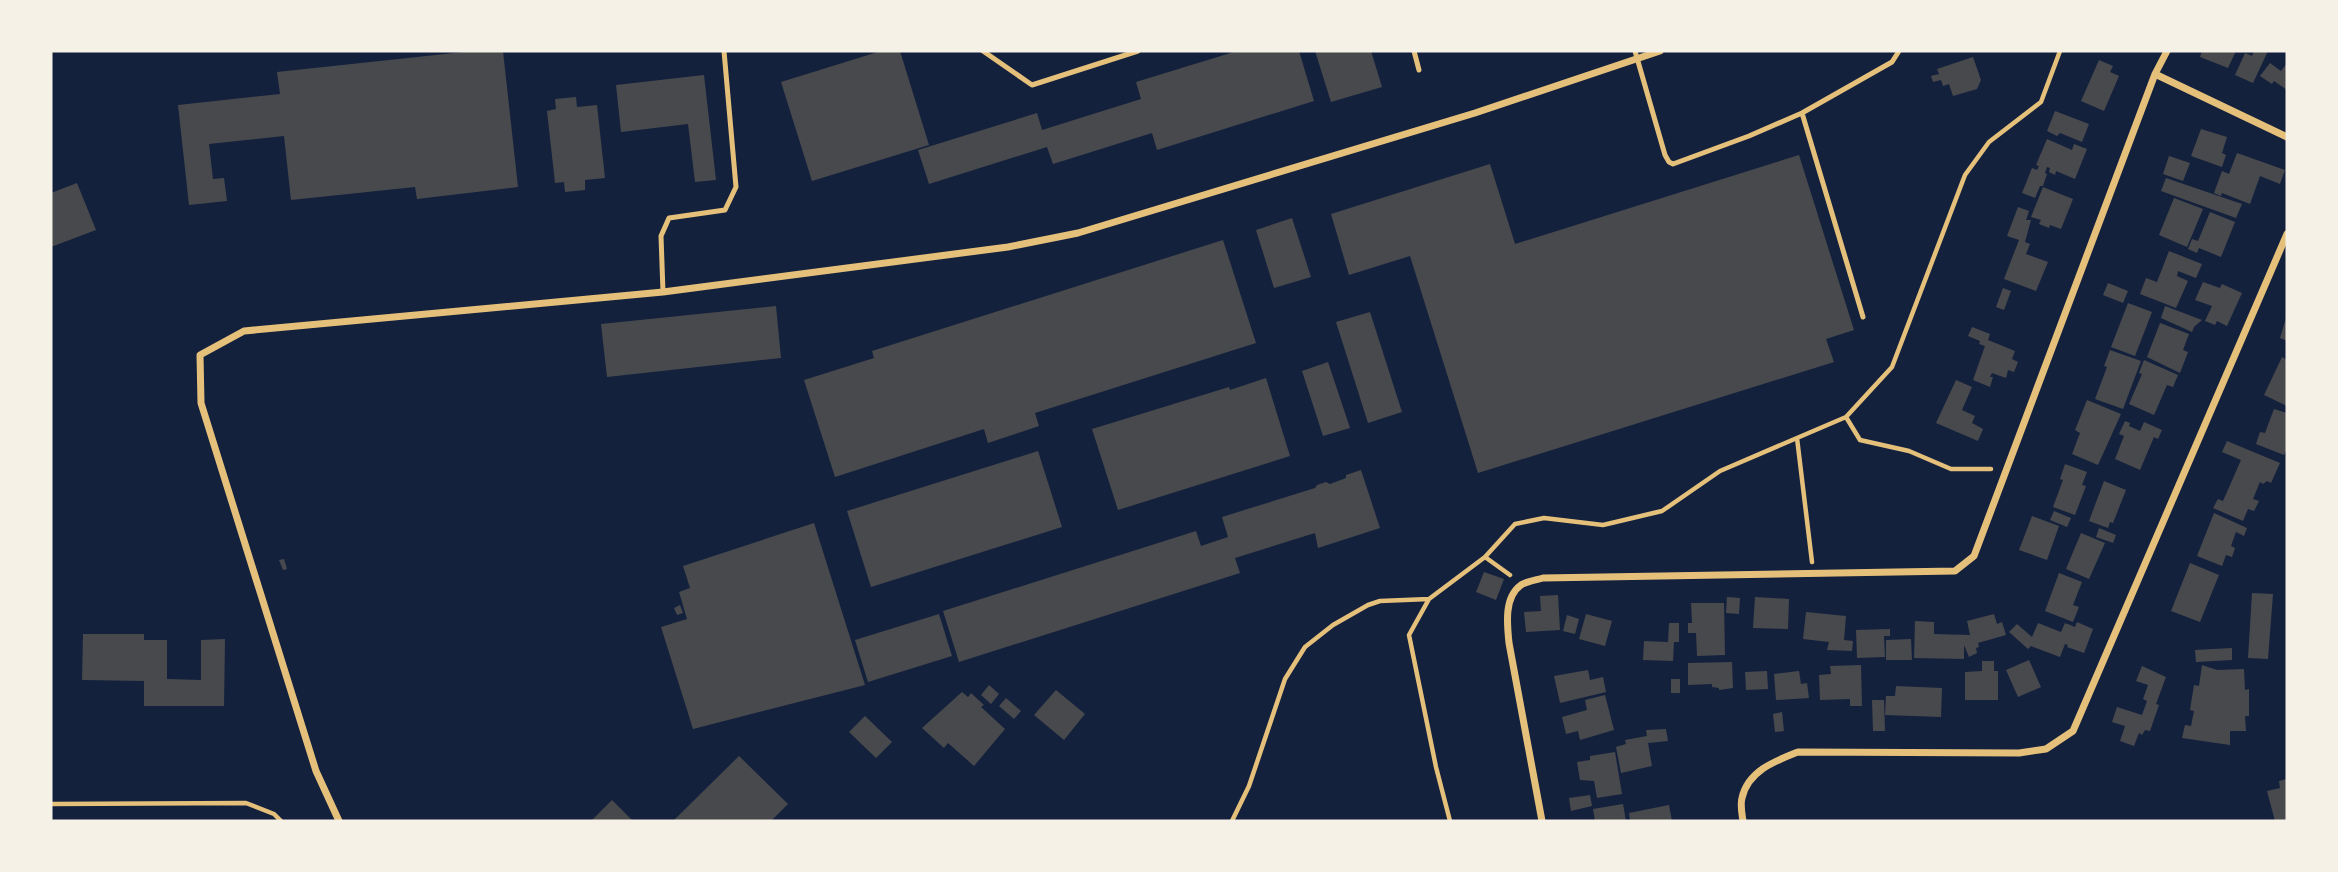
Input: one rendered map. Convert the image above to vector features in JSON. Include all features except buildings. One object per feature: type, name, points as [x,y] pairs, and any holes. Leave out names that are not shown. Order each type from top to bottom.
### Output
[{"type":"street","points":[[339,821],[316,771],[201,403],[200,355],[244,331],[663,292],[1008,247],[1078,233],[1475,113],[1636,54],[1660,51]]},
{"type":"street","points":[[1542,821],[1509,643],[1507,619],[1511,597],[1522,584],[1543,578],[1955,570],[1974,556],[2155,74],[2166,51]]},
{"type":"street","points":[[2155,74],[2287,136]]},
{"type":"street","points":[[1743,821],[1741,799],[1750,779],[1768,764],[1798,752],[2019,753],[2046,749],[2073,731],[2287,234]]},
{"type":"lane","points":[[663,292],[661,236],[668,218],[725,210],[736,187],[724,51]]},
{"type":"lane","points":[[983,51],[1032,85],[1138,51]]},
{"type":"lane","points":[[1414,51],[1419,70]]},
{"type":"lane","points":[[1636,54],[1665,155],[1673,164],[1802,113],[1892,62],[1899,51]]},
{"type":"lane","points":[[1802,113],[1863,317]]},
{"type":"path","points":[[1450,821],[1409,635],[1429,599],[1485,557],[1515,524],[1544,518],[1603,526],[1662,511],[1720,471],[1846,417],[1892,367],[1965,176],[1989,142],[2041,102],[2060,51]]},
{"type":"path","points":[[1846,417],[1860,440],[1909,451],[1951,469],[2007,469]]},
{"type":"path","points":[[1797,438],[1810,551]]},
{"type":"path","points":[[1485,557],[1522,584]]},
{"type":"path","points":[[1232,821],[1249,786],[1284,679],[1305,647],[1341,620],[1368,605],[1380,601],[1429,599]]},
{"type":"path","points":[[51,804],[246,803],[274,814],[281,821]]}]
